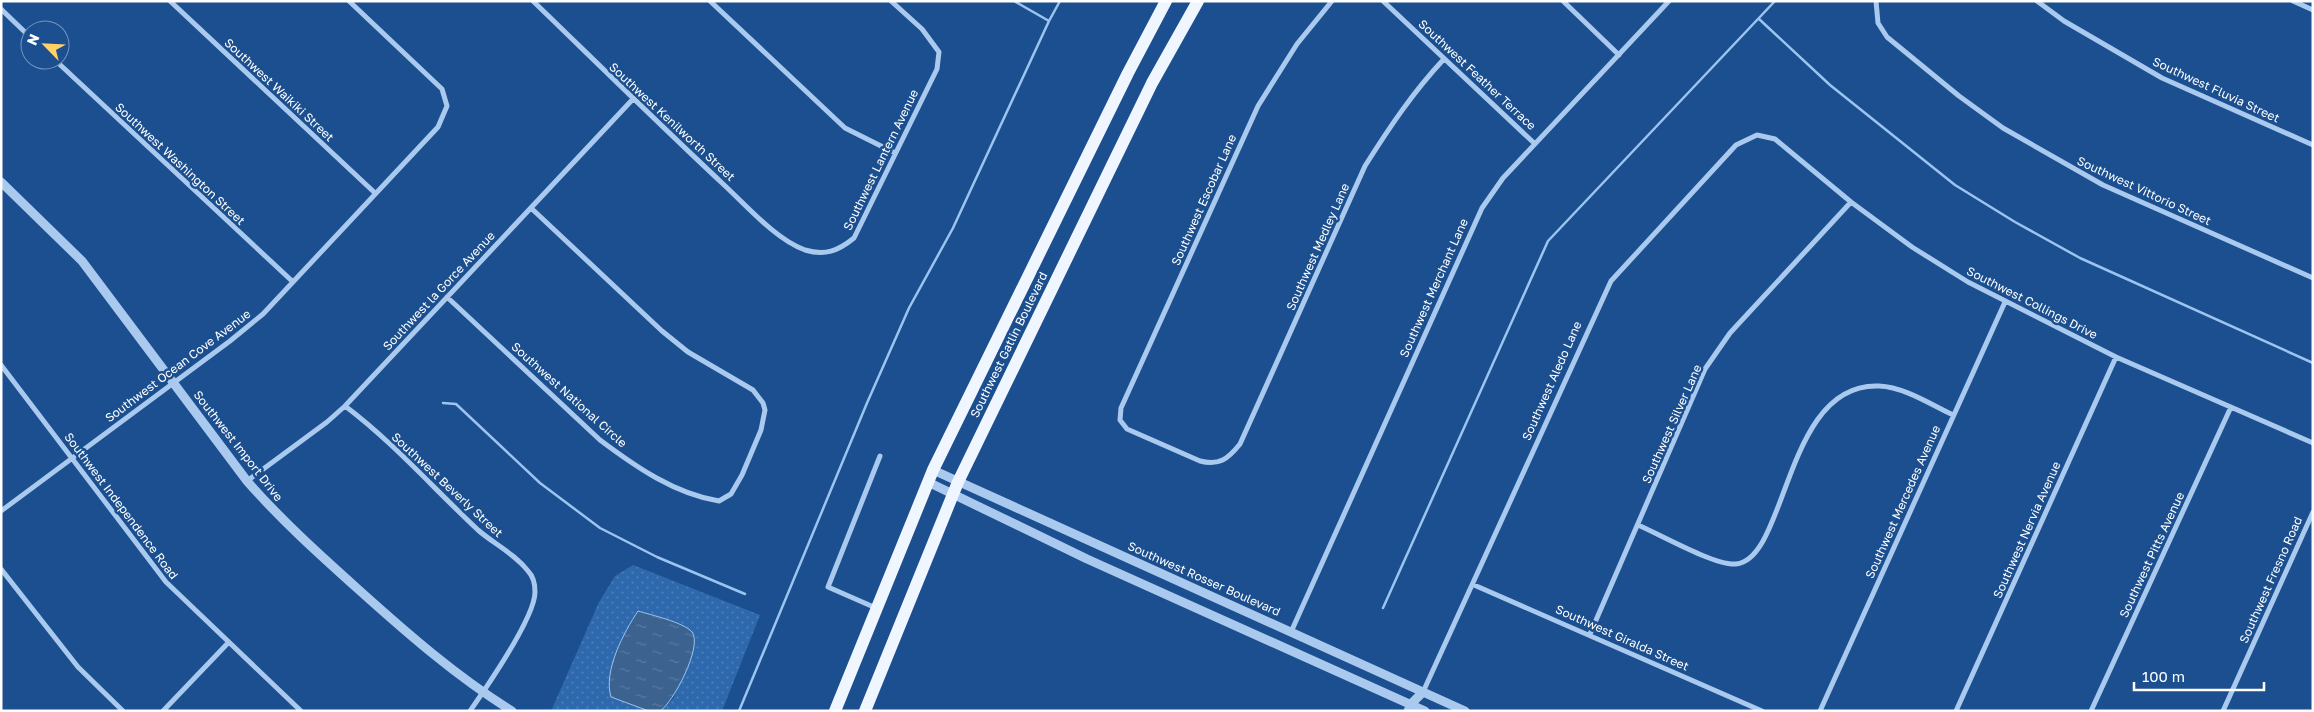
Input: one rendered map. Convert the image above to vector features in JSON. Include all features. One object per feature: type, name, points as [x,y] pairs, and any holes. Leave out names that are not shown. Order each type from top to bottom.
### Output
[{"type":"main road","name":"Southwest Gatlin Boulevard","points":[[835,711],[930,476],[1128,72],[1166,1]]},
{"type":"main road","name":"Southwest Gatlin Boulevard","points":[[865,711],[955,488],[1152,83],[1198,1]]},
{"type":"street","name":"Southwest Waikiki Street","points":[[170,1],[375,193]]},
{"type":"street","name":"Southwest Ocean Cove Avenue","points":[[1,511],[174,384],[263,314],[438,127],[447,106],[442,89],[349,1]]},
{"type":"street","points":[[710,1],[845,128],[895,153]]},
{"type":"street","name":"Southwest Lantern Avenue","points":[[804,249],[823,254],[840,249],[854,238],[937,69],[939,52],[922,29],[891,1]]},
{"type":"street","name":"Southwest Escobar Lane","points":[[1231,456],[1220,462],[1200,461],[1127,429],[1120,420],[1121,408],[1258,106],[1297,44],[1332,1]]},
{"type":"street","name":"Southwest Feather Terrace","points":[[1384,1],[1534,143]]},
{"type":"street","points":[[1563,1],[1619,55]]},
{"type":"street","name":"Southwest Merchant Lane","points":[[1291,632],[1472,226],[1491,193],[1534,143],[1669,1]]},
{"type":"street","name":"Southwest Fluvia Street","points":[[2036,1],[2064,21],[2162,78],[2313,145]]},
{"type":"street","points":[[2293,1],[2313,10]]},
{"type":"street","name":"Southwest Kenilworth Street","points":[[534,2],[633,100],[763,221],[787,240],[804,249]]},
{"type":"street","name":"Southwest Vittorio Street","points":[[1876,2],[1878,24],[1887,36],[1959,96],[2003,128],[2103,185],[2313,278]]},
{"type":"street","points":[[1,9],[20,27]]},
{"type":"street","name":"Southwest Medley Lane","points":[[1231,456],[1240,444],[1365,166],[1391,124],[1417,89],[1444,59]]},
{"type":"street","name":"Southwest Washington Street","points":[[66,70],[292,281]]},
{"type":"street","name":"Southwest la Gorce Avenue","points":[[247,481],[345,406],[633,100]]},
{"type":"street","name":"Southwest Aledo Lane","points":[[1410,708],[1423,692],[1474,585],[1611,281],[1736,145],[1756,135],[1769,136]]},
{"type":"street","name":"Southwest Collings Drive","points":[[1769,136],[1851,202],[1912,247],[2005,302],[2116,357],[2313,443]]},
{"type":"street","name":"Southwest Import Drive","points":[[1,182],[82,261],[247,481],[269,506],[406,633],[483,693],[512,711]]},
{"type":"street","name":"Southwest Silver Lane","points":[[1590,634],[1706,369],[1730,333],[1851,202]]},
{"type":"street","name":"Southwest National Circle","points":[[447,297],[600,440],[624,458],[699,498],[720,501],[731,494],[742,475],[764,420],[763,403],[758,394],[688,352],[662,331],[531,208]]},
{"type":"street","name":"Southwest Mercedes Avenue","points":[[1820,711],[2005,302]]},
{"type":"street","name":"Southwest Nervia Avenue","points":[[1956,711],[2116,357]]},
{"type":"street","name":"Southwest Independence Road","points":[[1,365],[166,582],[301,711]]},
{"type":"street","points":[[1638,524],[1720,562],[1737,564],[1743,562],[1754,552],[1762,540],[1811,429],[1820,415],[1834,400],[1852,390],[1880,386],[1900,391],[1953,415]]},
{"type":"street","name":"Southwest Beverly Street","points":[[345,406],[377,433],[480,531],[528,571],[533,580],[535,594],[526,616],[511,648],[483,693]]},
{"type":"street","name":"Southwest Pitts Avenue","points":[[2091,711],[2231,407]]},
{"type":"street","points":[[876,608],[828,587],[880,456]]},
{"type":"street","name":"Southwest Rosser Boulevard","points":[[930,476],[1291,632],[1464,711]]},
{"type":"street","name":"Southwest Rosser Boulevard","points":[[955,488],[1087,559],[1410,708],[1422,710]]},
{"type":"street","name":"Southwest Fresno Road","points":[[2223,711],[2313,512]]},
{"type":"street","points":[[1,569],[78,667],[123,711]]},
{"type":"street","name":"Southwest Giralda Street","points":[[1474,585],[1590,634],[1762,711]]},
{"type":"street","points":[[163,711],[228,643]]},
{"type":"street","name":"Southwest Aledo Lane","points":[[1422,710],[1423,692]]},
{"type":"street","points":[[470,711],[483,693]]},
{"type":"shaded area","points":[[633,565],[760,615],[722,711],[660,711],[673,699],[693,651],[638,611],[616,652],[612,664],[609,687],[611,697],[649,711],[551,711],[599,602],[615,576]]},
{"type":"water","points":[[638,611],[688,628],[692,632],[694,639],[690,661],[685,674],[666,706],[660,711],[649,711],[611,697],[609,687],[612,664],[621,641]]},
{"type":"waterway","points":[[1014,1],[1049,21]]},
{"type":"waterway","points":[[739,711],[867,403],[909,308],[953,228],[1060,1]]},
{"type":"waterway","points":[[1383,608],[1548,241],[1775,1]]},
{"type":"waterway","points":[[1759,19],[1830,85],[1955,185],[2015,222],[2080,258],[2313,363]]},
{"type":"waterway","points":[[443,403],[456,404],[540,483],[600,528],[657,557],[745,594]]}]
